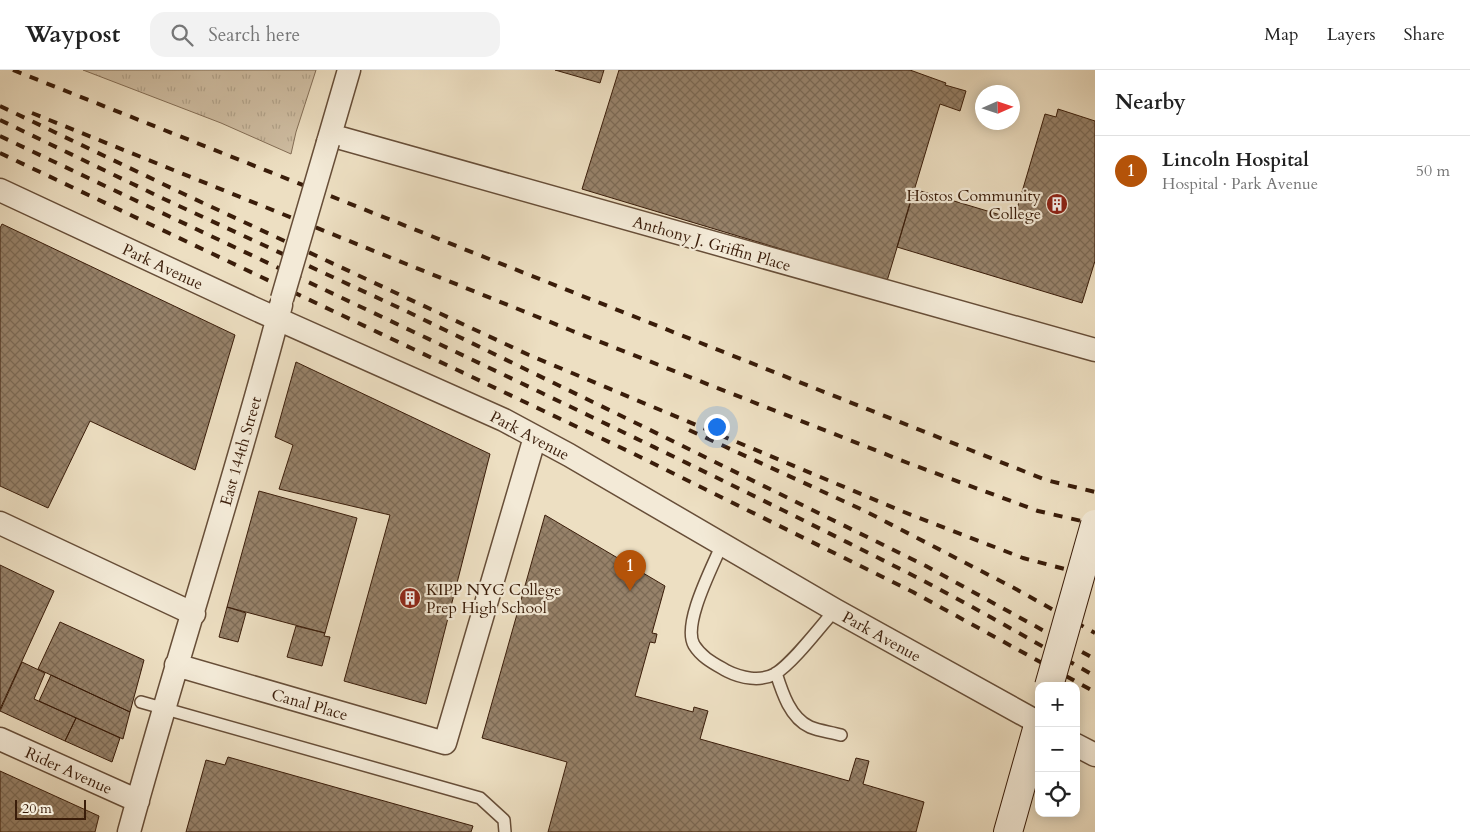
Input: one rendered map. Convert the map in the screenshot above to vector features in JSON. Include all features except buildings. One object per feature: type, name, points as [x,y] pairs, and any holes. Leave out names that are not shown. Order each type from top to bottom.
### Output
[{"type":"main road","points":[[1050,682],[1095,524]]},
{"type":"main road","points":[[1008,832],[1038,727]]},
{"type":"street","name":"East 144th Street","points":[[129,832],[176,665],[194,614],[349,70]]},
{"type":"street","name":"Anthony J. Griffin Place","points":[[329,138],[1095,350]]},
{"type":"street","name":"Park Avenue","points":[[0,190],[280,309],[504,420],[835,610],[1035,721]]},
{"type":"street","name":"Canal Place","points":[[176,665],[445,743],[535,437]]},
{"type":"street","points":[[0,523],[194,614]]},
{"type":"street","name":"Rider Avenue","points":[[0,739],[138,801]]},
{"type":"street","points":[[1080,746],[1095,755]]},
{"type":"lane","points":[[722,544],[696,606],[692,627],[693,644],[703,657],[732,674],[754,679],[764,678],[776,673],[794,656],[835,610]]},
{"type":"lane","points":[[776,673],[782,692],[797,718],[809,726],[841,735]]},
{"type":"lane","points":[[141,702],[480,798],[504,820],[505,832]]},
{"type":"green space","points":[[83,70],[316,70],[291,154],[221,123]]},
{"type":"railway","points":[[13,70],[1046,480],[1095,492]]},
{"type":"railway","points":[[0,106],[529,355],[904,512],[1023,558],[1095,577]]},
{"type":"railway","points":[[32,113],[570,330],[908,463],[1038,511],[1095,524]]},
{"type":"railway","points":[[0,120],[164,199],[406,311],[640,425],[926,566],[1095,659]]},
{"type":"railway","points":[[0,136],[690,464],[940,590],[1095,676]]},
{"type":"railway","points":[[0,153],[628,451],[913,592],[1095,692]]},
{"type":"railway","points":[[689,430],[865,511],[1014,588],[1095,633]]},
{"type":"place","name":"Hostos Community College","points":[[1057,204]]},
{"type":"place","name":"Lincoln Hospital","points":[[630,591]]},
{"type":"place","name":"KIPP NYC College Prep High School","points":[[410,598]]}]
